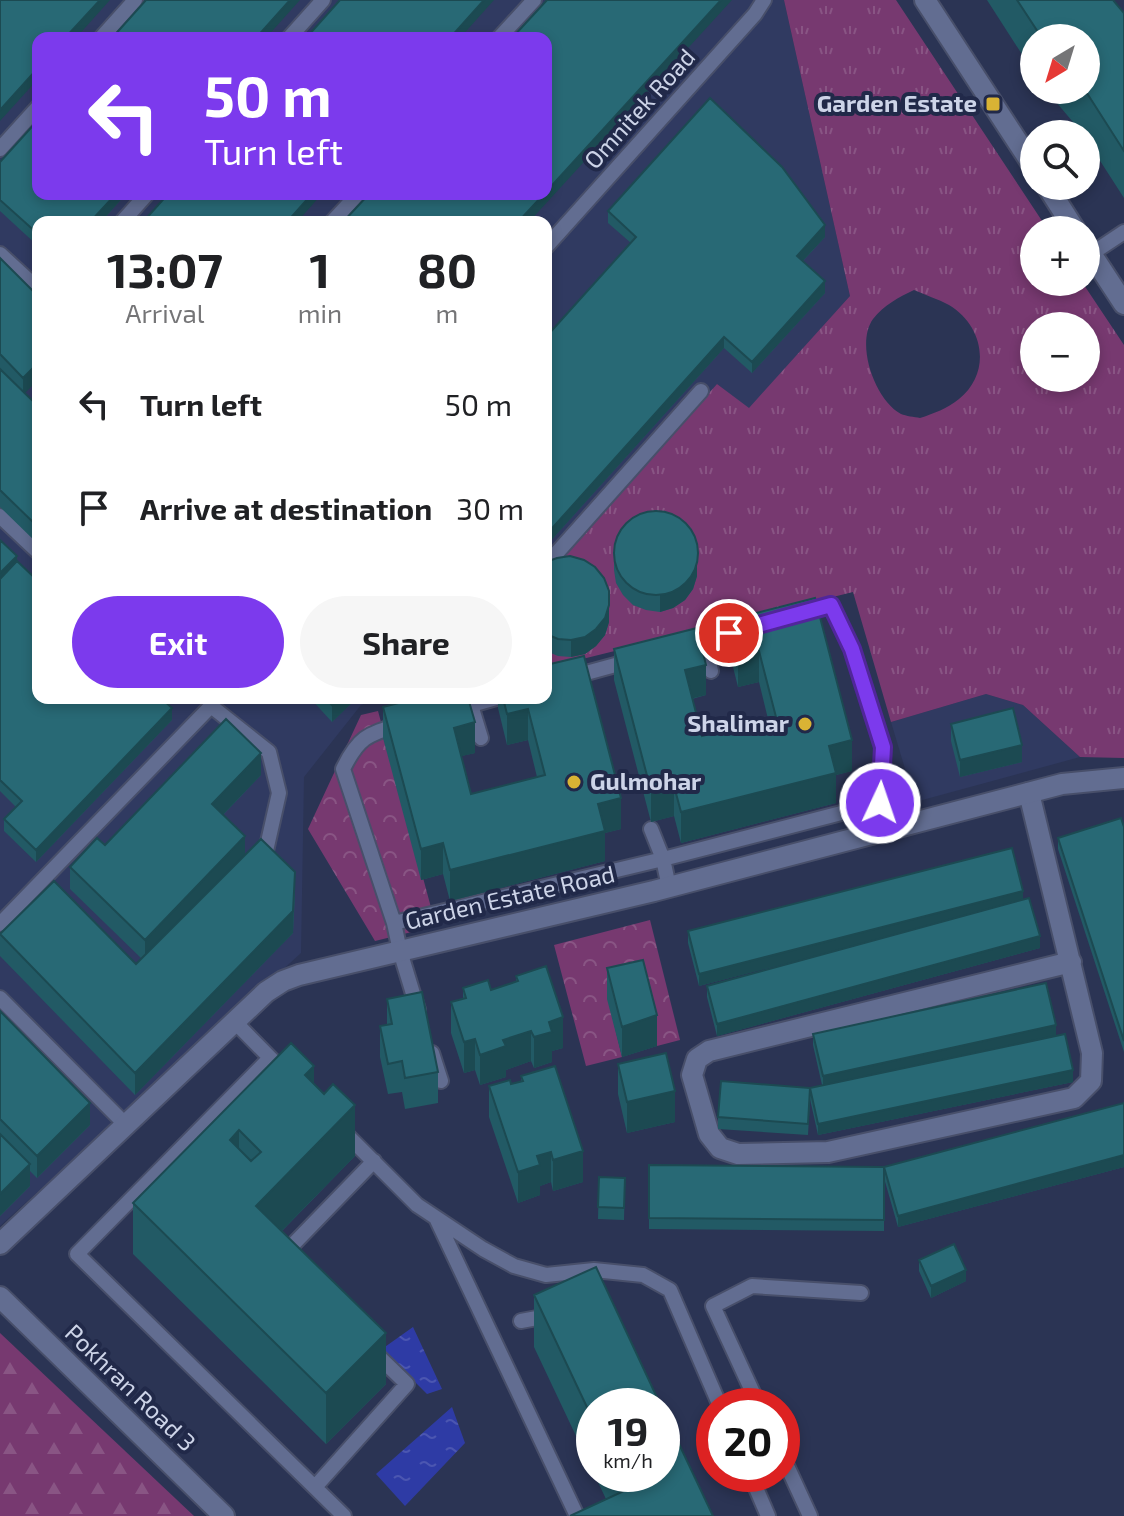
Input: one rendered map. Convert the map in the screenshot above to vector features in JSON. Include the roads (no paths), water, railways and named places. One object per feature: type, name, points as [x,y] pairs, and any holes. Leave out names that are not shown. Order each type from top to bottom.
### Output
[{"type":"street","points":[[925,0],[1020,146]]},
{"type":"street","points":[[1100,268],[1124,304]]},
{"type":"street","name":"Garden Estate Road","points":[[0,1244],[266,992],[283,981],[669,887],[1062,784],[1124,778]]},
{"type":"street","points":[[1029,793],[1071,962],[1092,1053],[1091,1081],[1074,1098],[828,1152],[738,1154],[720,1148],[709,1134],[692,1075],[697,1059],[709,1051],[1071,962]]},
{"type":"street","name":"Pokhran Road 3","points":[[0,1297],[224,1516]]},
{"type":"lane","points":[[106,32],[135,0]]},
{"type":"lane","points":[[294,32],[323,0]]},
{"type":"lane","points":[[505,32],[534,0]]},
{"type":"lane","name":"Omnitek Road","points":[[552,240],[755,14],[764,0]]},
{"type":"lane","points":[[0,149],[32,114]]},
{"type":"lane","points":[[127,216],[142,200]]},
{"type":"lane","points":[[338,216],[352,200]]},
{"type":"lane","points":[[1100,244],[1124,232]]},
{"type":"lane","points":[[0,254],[32,283]]},
{"type":"lane","points":[[552,558],[701,391]]},
{"type":"lane","points":[[0,516],[32,546]]},
{"type":"lane","points":[[394,923],[880,803],[883,747],[852,649],[831,605],[789,616]]},
{"type":"lane","points":[[552,682],[760,624]]},
{"type":"lane","points":[[704,640],[711,671]]},
{"type":"lane","points":[[449,707],[475,704]]},
{"type":"lane","points":[[471,705],[481,738]]},
{"type":"lane","points":[[0,924],[211,706],[269,752],[279,793],[266,851]]},
{"type":"lane","points":[[411,722],[368,734],[352,750],[343,769],[394,923],[422,1021]]},
{"type":"lane","points":[[651,829],[663,859],[669,887]]},
{"type":"lane","points":[[0,998],[126,1125]]},
{"type":"lane","points":[[235,1022],[301,1089]]},
{"type":"lane","points":[[426,1036],[441,1081]]},
{"type":"lane","points":[[270,1058],[77,1254],[344,1516]]},
{"type":"lane","points":[[332,1120],[417,1205],[514,1266],[546,1275],[594,1270],[643,1275],[670,1290],[712,1388]]},
{"type":"lane","points":[[289,1270],[279,1259],[374,1161]]},
{"type":"lane","points":[[436,1217],[577,1516]]},
{"type":"lane","points":[[751,1388],[713,1306],[752,1286],[861,1293]]},
{"type":"lane","points":[[521,1321],[562,1314]]},
{"type":"lane","points":[[315,1487],[407,1384],[365,1343]]},
{"type":"lane","points":[[758,1492],[768,1516]]},
{"type":"lane","points":[[799,1492],[810,1516]]},
{"type":"water","points":[[413,1327],[442,1389],[427,1394],[382,1349]]},
{"type":"water","points":[[452,1407],[465,1443],[405,1506],[376,1474]]},
{"type":"place","name":"Garden Estate","points":[[993,104]]},
{"type":"place","name":"Shalimar","points":[[805,724]]},
{"type":"place","name":"Gulmohar","points":[[574,782]]}]
